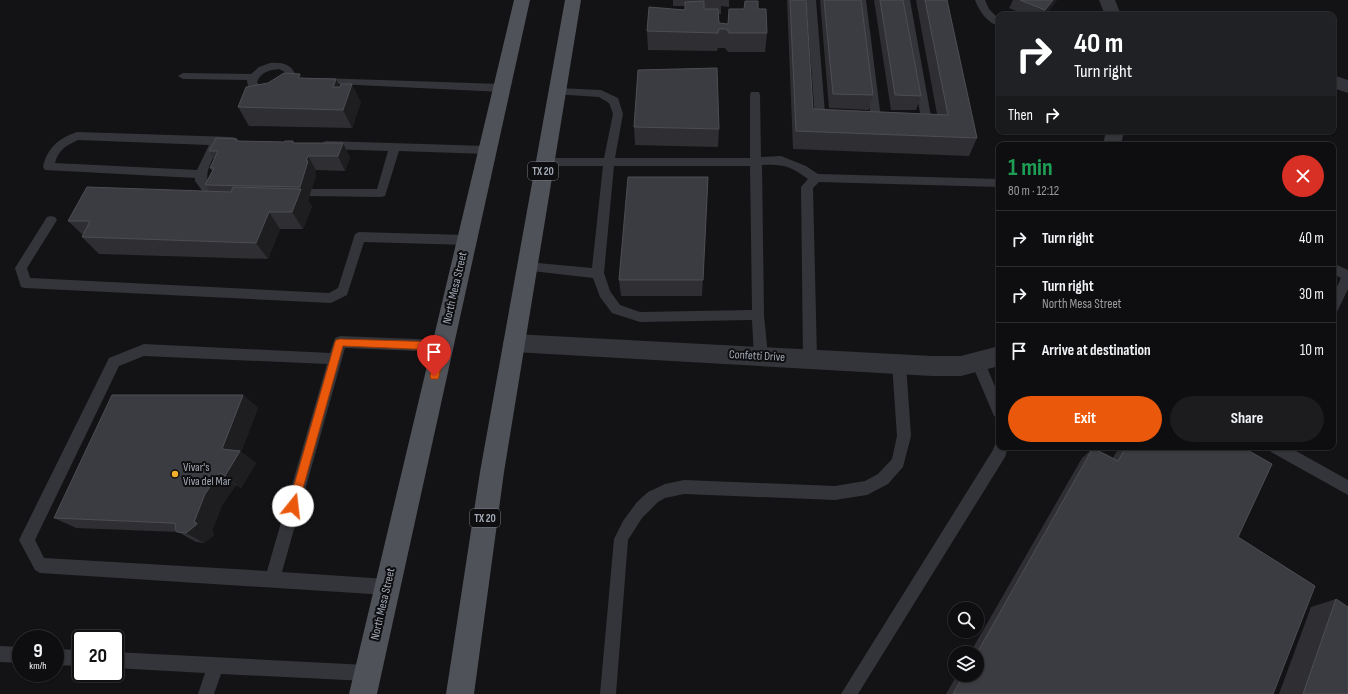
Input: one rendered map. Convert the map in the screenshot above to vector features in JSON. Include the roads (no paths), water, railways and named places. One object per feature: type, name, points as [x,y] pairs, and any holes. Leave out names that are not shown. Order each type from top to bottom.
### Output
[{"type":"main road","name":"North Mesa Street","points":[[362,694],[522,0]]},
{"type":"main road","name":"TX 20","points":[[460,694],[492,472],[573,0]]},
{"type":"street","points":[[1107,0],[1112,12]]},
{"type":"street","points":[[1336,81],[1348,87]]},
{"type":"street","name":"Confetti Drive","points":[[514,343],[961,366],[996,357]]},
{"type":"lane","points":[[811,0],[820,117],[841,118]]},
{"type":"lane","points":[[861,0],[880,119],[862,118]]},
{"type":"lane","points":[[905,0],[927,122],[905,120]]},
{"type":"lane","points":[[980,0],[983,10],[996,21]]},
{"type":"lane","points":[[183,76],[253,77],[261,70],[279,66],[288,69],[293,80],[280,88],[261,91],[253,86],[253,77]]},
{"type":"lane","points":[[313,81],[502,88]]},
{"type":"lane","points":[[557,92],[601,94],[614,101],[618,114],[609,162],[598,273],[604,293],[616,309],[640,317],[758,315]]},
{"type":"lane","points":[[754,95],[760,356]]},
{"type":"lane","points":[[201,174],[174,174],[50,167],[51,155],[60,144],[77,136],[239,142]]},
{"type":"lane","points":[[216,141],[201,174],[201,181],[208,189],[220,190]]},
{"type":"lane","points":[[317,144],[487,150]]},
{"type":"lane","points":[[311,193],[381,193],[395,147]]},
{"type":"lane","points":[[545,162],[755,162],[781,160],[802,169],[816,178],[996,183]]},
{"type":"lane","points":[[810,359],[807,187],[816,178]]},
{"type":"lane","points":[[52,220],[21,268],[25,283],[331,298],[343,291],[359,237],[466,240]]},
{"type":"lane","points":[[527,267],[598,273]]},
{"type":"lane","points":[[1336,270],[1348,276],[1336,302]]},
{"type":"lane","points":[[272,579],[340,342],[441,346]]},
{"type":"lane","points":[[334,359],[144,350],[114,362],[27,540],[40,565],[387,587]]},
{"type":"lane","points":[[978,362],[996,405]]},
{"type":"lane","points":[[608,694],[622,539],[631,520],[660,492],[684,487],[835,493],[868,488],[883,479],[898,462],[904,436],[899,364]]},
{"type":"lane","points":[[848,694],[1000,450]]},
{"type":"lane","points":[[1281,450],[1348,488]]},
{"type":"lane","points":[[0,654],[12,655]]},
{"type":"lane","points":[[124,660],[367,673]]},
{"type":"lane","points":[[206,694],[216,665]]},
{"type":"place","name":"Vivar's Viva del Mar","points":[[175,474]]}]
